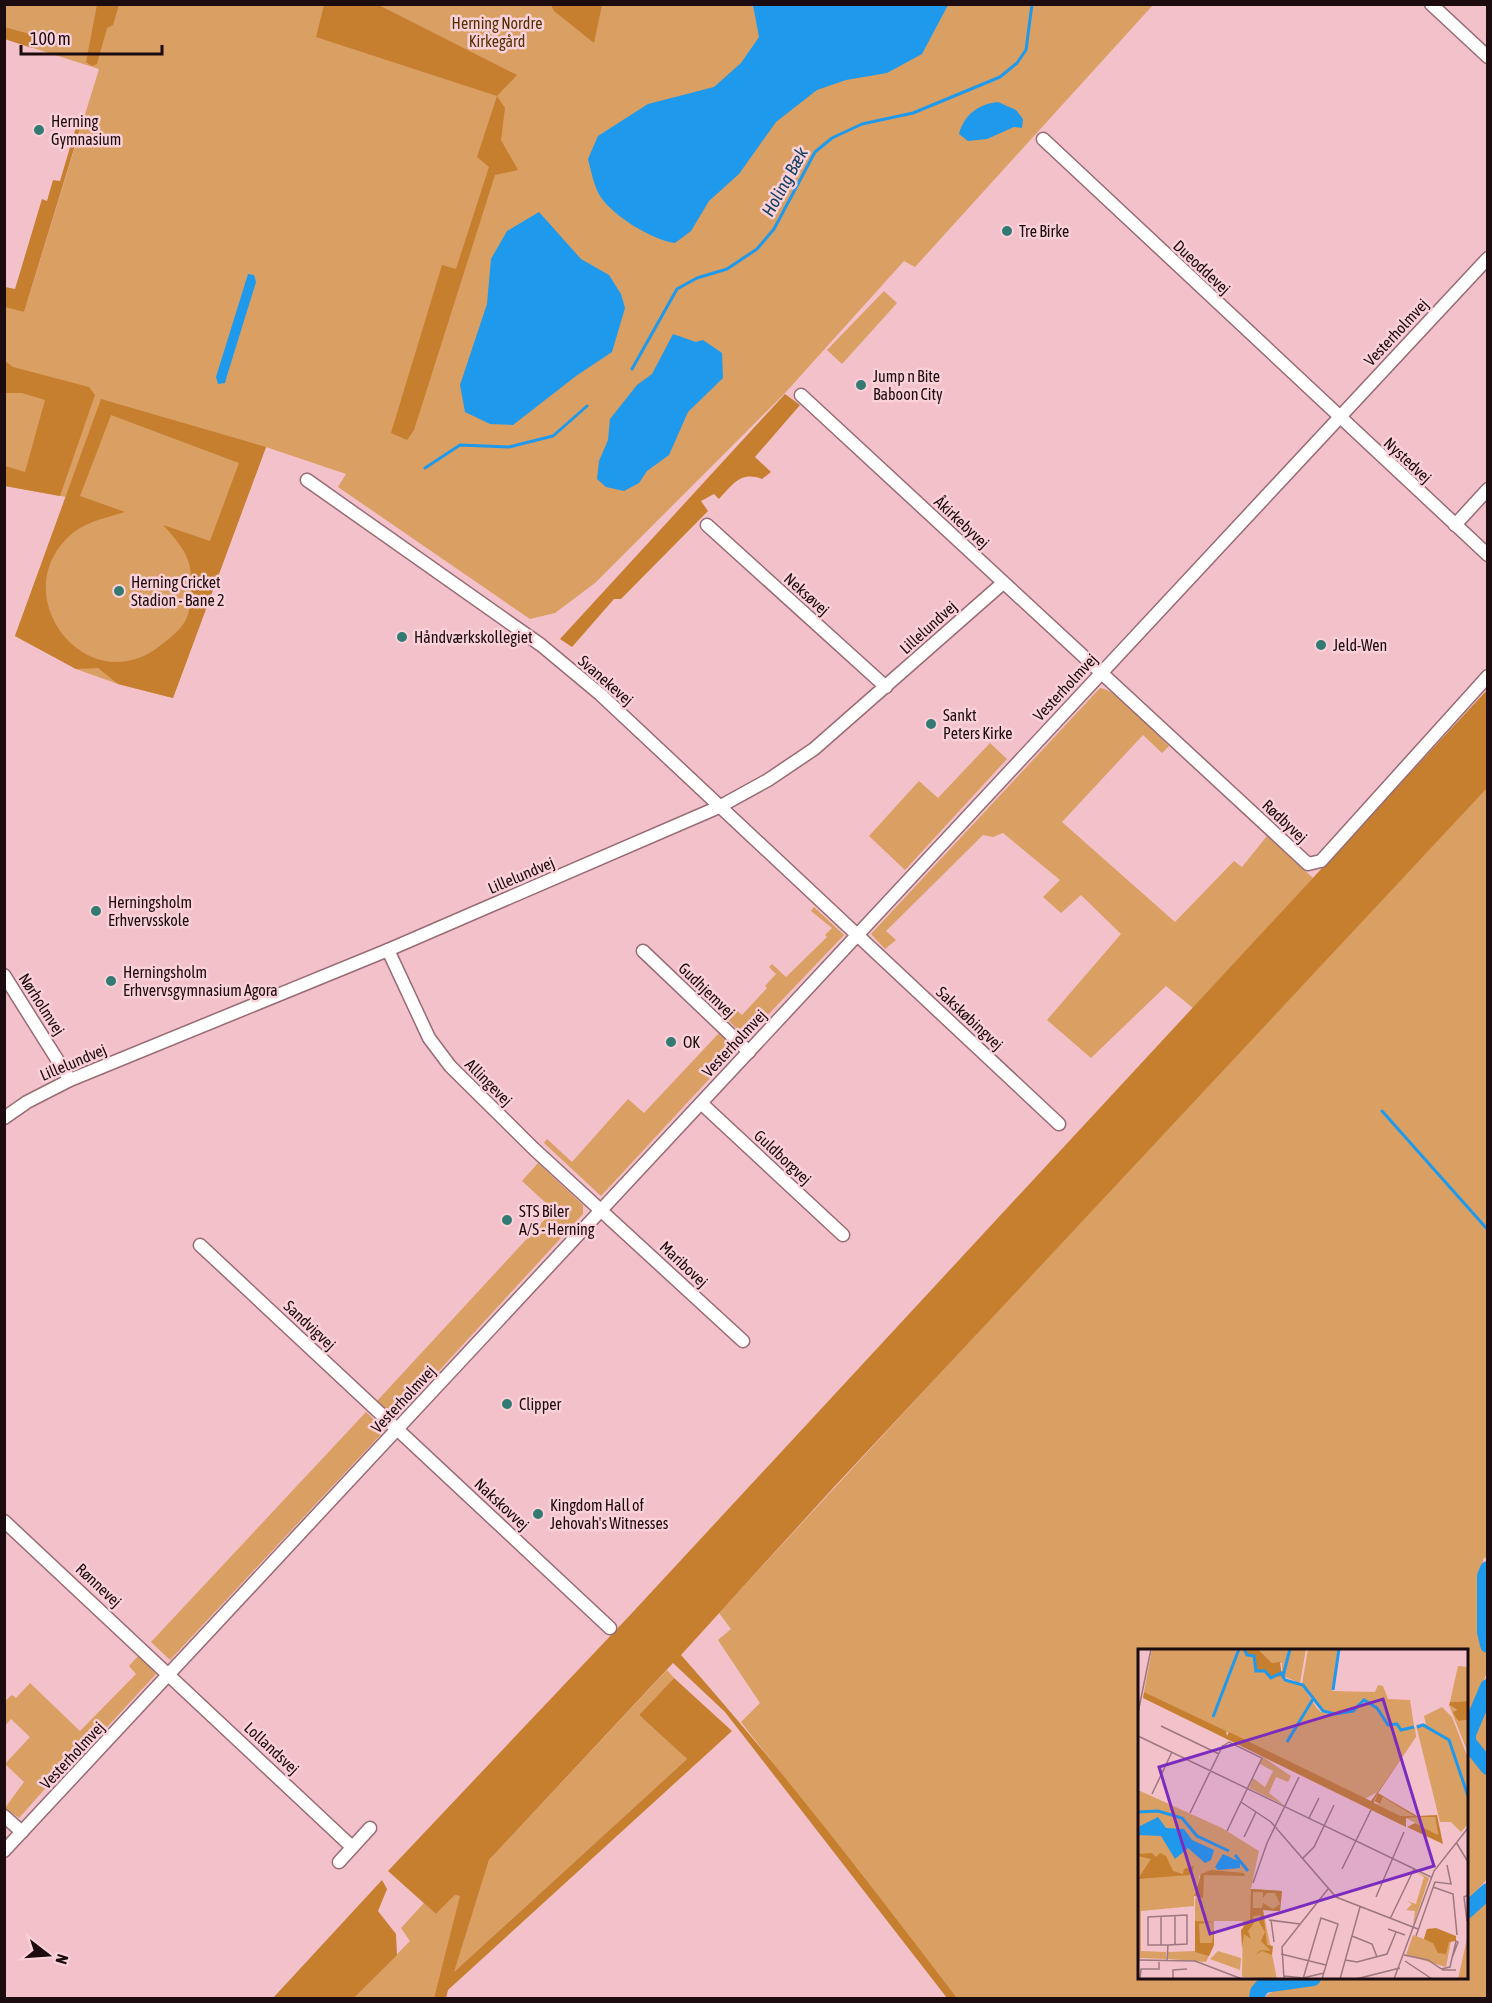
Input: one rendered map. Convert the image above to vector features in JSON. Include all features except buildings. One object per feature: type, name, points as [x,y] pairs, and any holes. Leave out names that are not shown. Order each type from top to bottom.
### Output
[{"type":"street","points":[[1431,4],[1488,57]]},
{"type":"street","name":"Dueoddevej","points":[[1043,139],[1339,418]]},
{"type":"street","name":"Vesterholmvej","points":[[4,1851],[1488,258]]},
{"type":"street","name":"Åkirkebyvej","points":[[801,395],[1101,673]]},
{"type":"street","name":"Nystedvej","points":[[1339,418],[1488,555]]},
{"type":"street","name":"Svanekevej","points":[[307,480],[541,645],[601,695],[858,936]]},
{"type":"street","points":[[1455,525],[1488,489]]},
{"type":"street","name":"Neksøvej","points":[[707,525],[886,687]]},
{"type":"street","name":"Lillelundvej","points":[[4,1118],[27,1102],[70,1080],[388,950],[719,807],[765,782],[814,749],[1003,583]]},
{"type":"street","name":"Rødbyvej","points":[[1101,673],[1308,864],[1321,861],[1488,676]]},
{"type":"street","name":"Sakskøbingvej","points":[[858,936],[1059,1124]]},
{"type":"street","name":"Allingevej","points":[[388,950],[429,1038],[450,1066],[602,1211]]},
{"type":"street","name":"Gudhjemvej","points":[[643,951],[749,1052]]},
{"type":"street","name":"Nørholmvej","points":[[4,975],[70,1080]]},
{"type":"street","name":"Guldborgvej","points":[[701,1103],[843,1235]]},
{"type":"street","name":"Maribovej","points":[[602,1211],[743,1341]]},
{"type":"street","name":"Sandvigvej","points":[[200,1245],[398,1429]]},
{"type":"street","name":"Nakskovvej","points":[[398,1429],[610,1628]]},
{"type":"street","name":"Rønnevej","points":[[4,1521],[169,1674]]},
{"type":"street","name":"Lollandsvej","points":[[169,1674],[352,1847]]},
{"type":"street","points":[[4,1816],[22,1833]]},
{"type":"street","points":[[339,1862],[370,1828]]},
{"type":"green space","name":"Herning Nordre Kirkegård","points":[[5,5],[357,5],[516,75],[379,5],[1153,5],[915,267],[904,261],[785,393],[595,583],[555,613],[530,619],[338,487],[346,474],[266,447],[173,698],[118,684],[76,669],[15,636],[66,497],[5,486],[5,306],[24,312],[99,69],[5,39]]},
{"type":"green space","points":[[884,291],[897,303],[842,364],[827,350]]},
{"type":"green space","points":[[1100,688],[1126,703],[1169,746],[1162,753],[1143,735],[1062,822],[1175,922],[1234,861],[1242,867],[1267,836],[1313,878],[1193,1008],[1166,986],[1091,1058],[1047,1020],[1121,934],[1081,895],[1061,913],[1043,897],[1060,880],[1003,833],[993,837],[983,835],[886,931],[896,940],[885,949],[871,934]]},
{"type":"green space","points":[[990,743],[1007,759],[905,870],[869,836],[919,781],[938,798]]},
{"type":"green space","points":[[1487,781],[1488,1556],[1483,1559],[1488,1669],[1468,1725],[1468,1649],[1138,1649],[1138,1979],[1276,1979],[1261,1981],[1254,1991],[1254,1998],[957,1998],[741,1722],[760,1703],[718,1640],[731,1629],[719,1613]]},
{"type":"green space","points":[[814,907],[844,935],[746,1038],[724,1016],[733,1007],[742,1015],[767,988],[765,986],[776,974],[769,967],[772,964],[786,977],[827,937],[825,935],[832,928],[811,911]]},
{"type":"green space","points":[[719,1033],[736,1050],[601,1196],[544,1143],[547,1139],[572,1162],[628,1099],[644,1113]]},
{"type":"green space","points":[[538,1163],[583,1205],[583,1214],[400,1413],[386,1410],[377,1401],[547,1217],[547,1204],[522,1181]]},
{"type":"green space","points":[[366,1412],[385,1430],[170,1660],[151,1642]]},
{"type":"green space","points":[[139,1655],[156,1674],[96,1739],[59,1773],[19,1818],[5,1808],[24,1782],[5,1764],[30,1737],[11,1719],[5,1726],[4,1702],[12,1695],[16,1698],[30,1683],[80,1731],[136,1674],[129,1666]]},
{"type":"green space","points":[[667,1670],[674,1678],[639,1715],[687,1759],[453,1973],[489,1860]]},
{"type":"green space","points":[[1487,1694],[1487,1758],[1473,1739]]},
{"type":"green space","points":[[1468,1750],[1487,1771],[1488,1878],[1468,1901]]},
{"type":"green space","points":[[455,1895],[461,1896],[434,1998],[354,1998],[410,1941],[401,1928],[424,1903],[436,1914]]},
{"type":"green space","points":[[1487,1897],[1487,1998],[1264,1998],[1278,1989],[1329,1979],[1468,1979],[1468,1916]]},
{"type":"shaded area","points":[[97,5],[119,5],[113,25],[107,28],[97,64],[92,66],[86,62]]},
{"type":"shaded area","points":[[324,5],[379,5],[517,75],[497,96],[316,37]]},
{"type":"shaded area","points":[[551,5],[602,5],[594,43],[554,11]]},
{"type":"shaded area","points":[[4,27],[37,36],[32,48],[5,39]]},
{"type":"shaded area","points":[[497,96],[505,108],[501,140],[518,170],[495,175],[414,430],[407,440],[391,433],[442,265],[456,269],[489,167],[477,157]]},
{"type":"shaded area","points":[[77,124],[81,126],[24,312],[5,307],[5,287],[15,289],[42,199],[47,201],[53,180],[60,181]]},
{"type":"shaded area","points":[[5,361],[13,367],[89,387],[95,395],[60,496],[5,486],[5,466],[25,472],[45,400],[22,393],[5,393]]},
{"type":"shaded area","points":[[785,394],[800,405],[755,457],[771,472],[762,479],[748,477],[738,480],[719,499],[714,494],[701,501],[708,511],[621,599],[614,599],[572,647],[560,639]]},
{"type":"shaded area","points":[[101,399],[266,447],[173,698],[118,684],[98,668],[76,669],[15,636]],"holes":[[[111,415],[239,463],[210,541],[163,525],[186,555],[191,573],[188,615],[174,634],[161,645],[133,660],[106,661],[81,651],[62,634],[49,610],[46,583],[53,557],[80,528],[125,512],[80,496]]]},
{"type":"shaded area","points":[[1487,690],[1487,788],[834,1487],[681,1655],[788,1781],[957,1998],[947,1998],[725,1712],[673,1663],[489,1860],[454,1972],[687,1759],[639,1715],[674,1678],[732,1731],[448,1990],[446,1998],[434,1998],[460,1896],[455,1895],[436,1914],[388,1871],[632,1613]]},
{"type":"shaded area","points":[[382,1880],[387,1889],[378,1911],[396,1934],[397,1955],[354,1998],[273,1998]]},
{"type":"water","points":[[753,5],[948,5],[922,54],[887,73],[846,80],[817,90],[776,122],[739,174],[709,201],[691,231],[675,243],[655,237],[623,219],[606,204],[596,188],[588,159],[598,136],[648,104],[714,87],[741,63],[759,37]]},
{"type":"water","points":[[998,102],[1016,110],[1023,119],[1022,128],[1014,127],[987,139],[968,141],[959,134],[968,116],[984,105]]},
{"type":"water","points":[[539,212],[581,259],[609,275],[621,294],[625,308],[612,352],[576,376],[513,425],[490,424],[465,412],[460,385],[487,304],[491,259],[507,231]]},
{"type":"water","points":[[248,274],[254,275],[256,282],[225,383],[218,384],[216,377]]},
{"type":"water","points":[[673,334],[696,342],[703,340],[722,353],[723,378],[688,412],[669,455],[647,471],[639,483],[624,491],[606,487],[597,479],[599,461],[608,440],[610,419],[637,385],[652,374]]},
{"type":"waterway","name":"Holing Bæk","points":[[632,369],[677,289],[697,278],[727,269],[757,249],[774,229],[815,152],[832,138],[862,124],[913,113],[1000,77],[1017,63],[1026,50],[1032,4]]},
{"type":"waterway","name":"Holing Bæk","points":[[425,468],[460,445],[509,447],[553,436],[587,406]]},
{"type":"waterway","points":[[1382,1111],[1488,1230]]},
{"type":"waterway","points":[[1488,1569],[1485,1576],[1485,1632],[1488,1645]]},
{"type":"waterway","points":[[1488,1687],[1468,1734],[1468,1742],[1488,1767]]},
{"type":"waterway","points":[[1468,1909],[1488,1891]]},
{"type":"waterway","points":[[1257,1998],[1258,1992],[1264,1985],[1306,1979]]},
{"type":"place","name":"Herning Gymnasium","points":[[39,130]]},
{"type":"place","name":"Tre Birke","points":[[1007,231]]},
{"type":"place","name":"Jump n Bite Baboon City","points":[[861,385]]},
{"type":"place","name":"Herning Cricket Stadion - Bane 2","points":[[119,591]]},
{"type":"place","name":"Håndværkskollegiet","points":[[402,637]]},
{"type":"place","name":"Jeld-Wen","points":[[1321,645]]},
{"type":"place","name":"Sankt Peters Kirke","points":[[931,724]]},
{"type":"place","name":"Herningsholm Erhvervsskole","points":[[96,911]]},
{"type":"place","name":"Herningsholm Erhvervsgymnasium Agora","points":[[111,981]]},
{"type":"place","name":"OK","points":[[671,1042]]},
{"type":"place","name":"STS Biler A/S - Herning","points":[[507,1220]]},
{"type":"place","name":"Clipper","points":[[507,1404]]},
{"type":"place","name":"Kingdom Hall of Jehovah's Witnesses","points":[[538,1514]]}]
